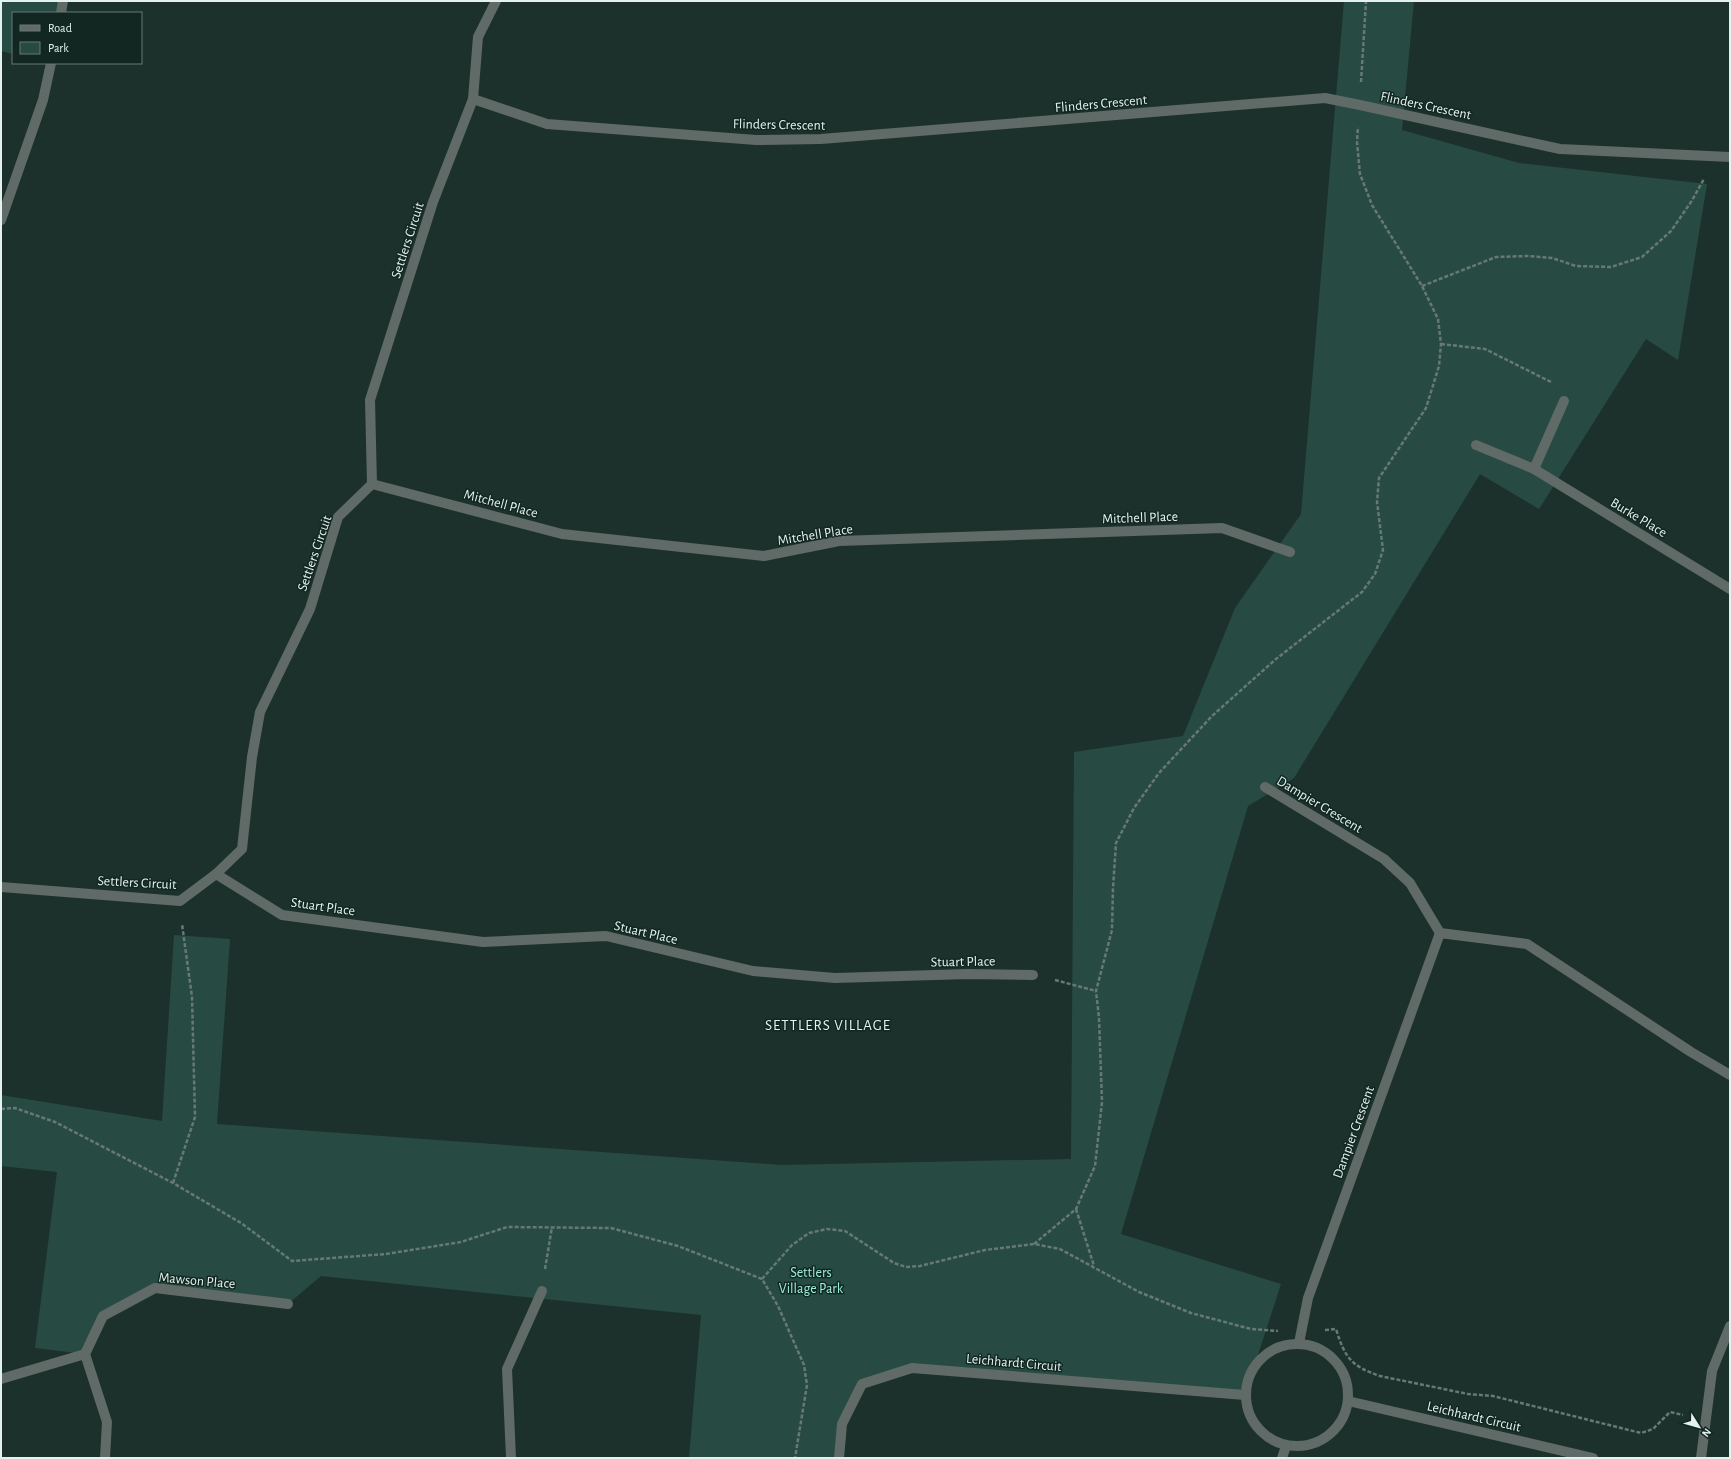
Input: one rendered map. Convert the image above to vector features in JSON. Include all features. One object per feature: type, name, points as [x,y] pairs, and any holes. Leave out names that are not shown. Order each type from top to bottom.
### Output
[{"type":"street","points":[[61,12],[63,1]]},
{"type":"street","name":"Settlers Circuit","points":[[1,887],[180,901],[216,874],[242,849],[252,757],[260,712],[310,609],[338,517],[372,484],[370,400],[433,202],[473,98],[478,37],[496,1]]},
{"type":"street","points":[[1,220],[43,100],[51,64]]},
{"type":"street","name":"Flinders Crescent","points":[[473,98],[547,124],[756,140],[821,139],[1325,98],[1560,149],[1730,156]]},
{"type":"street","points":[[1534,469],[1564,402]]},
{"type":"street","name":"Burke Place","points":[[1476,445],[1534,469],[1730,589]]},
{"type":"street","name":"Mitchell Place","points":[[372,484],[562,534],[764,556],[839,542],[1222,528],[1290,552]]},
{"type":"street","name":"Dampier Crescent","points":[[1265,787],[1384,859],[1410,883],[1440,933],[1308,1298],[1299,1343]]},
{"type":"street","name":"Stuart Place","points":[[216,874],[282,915],[483,942],[606,936],[754,971],[835,978],[968,974],[1033,975]]},
{"type":"street","points":[[1440,933],[1527,944],[1691,1052],[1730,1075]]},
{"type":"street","name":"Mawson Place","points":[[84,1354],[103,1316],[155,1288],[288,1304]]},
{"type":"street","points":[[510,1458],[507,1369],[542,1291]]},
{"type":"street","points":[[1701,1458],[1712,1371],[1730,1326]]},
{"type":"street","points":[[1299,1343],[1314,1346],[1330,1355],[1344,1373],[1348,1391],[1348,1401],[1344,1416],[1334,1431],[1313,1444],[1295,1447],[1286,1446],[1271,1441],[1258,1429],[1247,1410],[1245,1395],[1250,1373],[1260,1358],[1277,1347],[1299,1343]]},
{"type":"street","points":[[1,1379],[84,1354],[107,1422],[105,1458]]},
{"type":"street","name":"Leichhardt Circuit","points":[[839,1458],[842,1424],[862,1384],[912,1368],[1245,1395]]},
{"type":"street","name":"Leichhardt Circuit","points":[[1348,1401],[1593,1458]]},
{"type":"street","points":[[1282,1458],[1286,1446]]},
{"type":"path","points":[[1034,1244],[1076,1209],[1094,1166],[1102,1102],[1099,1018],[1096,991],[1112,930],[1116,843],[1134,808],[1159,773],[1212,716],[1276,659],[1362,592],[1375,574],[1383,550],[1377,502],[1380,478],[1426,408],[1439,366],[1441,344],[1438,319],[1422,286],[1372,205],[1360,174],[1357,142],[1366,1]]},
{"type":"path","points":[[1422,286],[1496,258],[1528,256],[1552,258],[1576,266],[1611,268],[1642,256],[1671,231],[1691,202],[1716,156]]},
{"type":"path","points":[[1441,344],[1485,349],[1510,360],[1560,386],[1564,402]]},
{"type":"path","points":[[173,1183],[195,1117],[192,998],[180,901]]},
{"type":"path","points":[[1033,975],[1096,991]]},
{"type":"path","points":[[1,1109],[15,1108],[55,1122],[173,1183],[241,1223],[292,1261],[401,1252],[461,1242],[507,1227],[611,1228],[678,1246],[762,1279],[778,1306],[794,1341],[805,1372],[807,1385],[795,1458]]},
{"type":"path","points":[[1076,1209],[1094,1266]]},
{"type":"path","points":[[542,1291],[552,1227]]},
{"type":"path","points":[[762,1279],[792,1245],[809,1234],[827,1228],[845,1231],[894,1263],[906,1267],[920,1266],[985,1250],[1034,1244],[1060,1248],[1139,1292],[1191,1312],[1250,1328],[1279,1331],[1336,1330],[1345,1354],[1353,1363],[1366,1371],[1380,1376],[1468,1394],[1493,1396],[1641,1433],[1653,1429],[1670,1412],[1706,1420]]},
{"type":"green space","points":[[1,1],[63,1],[61,12],[12,12],[12,54],[1,51]]},
{"type":"green space","name":"Settlers Village Park","points":[[1344,1],[1414,1],[1402,130],[1519,163],[1707,184],[1678,360],[1646,339],[1539,509],[1480,474],[1294,778],[1248,806],[1121,1234],[1281,1284],[1245,1395],[912,1368],[862,1384],[842,1424],[839,1458],[689,1458],[701,1315],[321,1276],[288,1304],[155,1288],[103,1316],[85,1354],[35,1348],[57,1172],[1,1166],[1,1095],[162,1121],[174,935],[230,939],[217,1124],[781,1165],[1071,1159],[1074,752],[1183,736],[1235,608],[1301,514]]},
{"type":"district","name":"SETTLERS VILLAGE","points":[[828,1025]]}]
